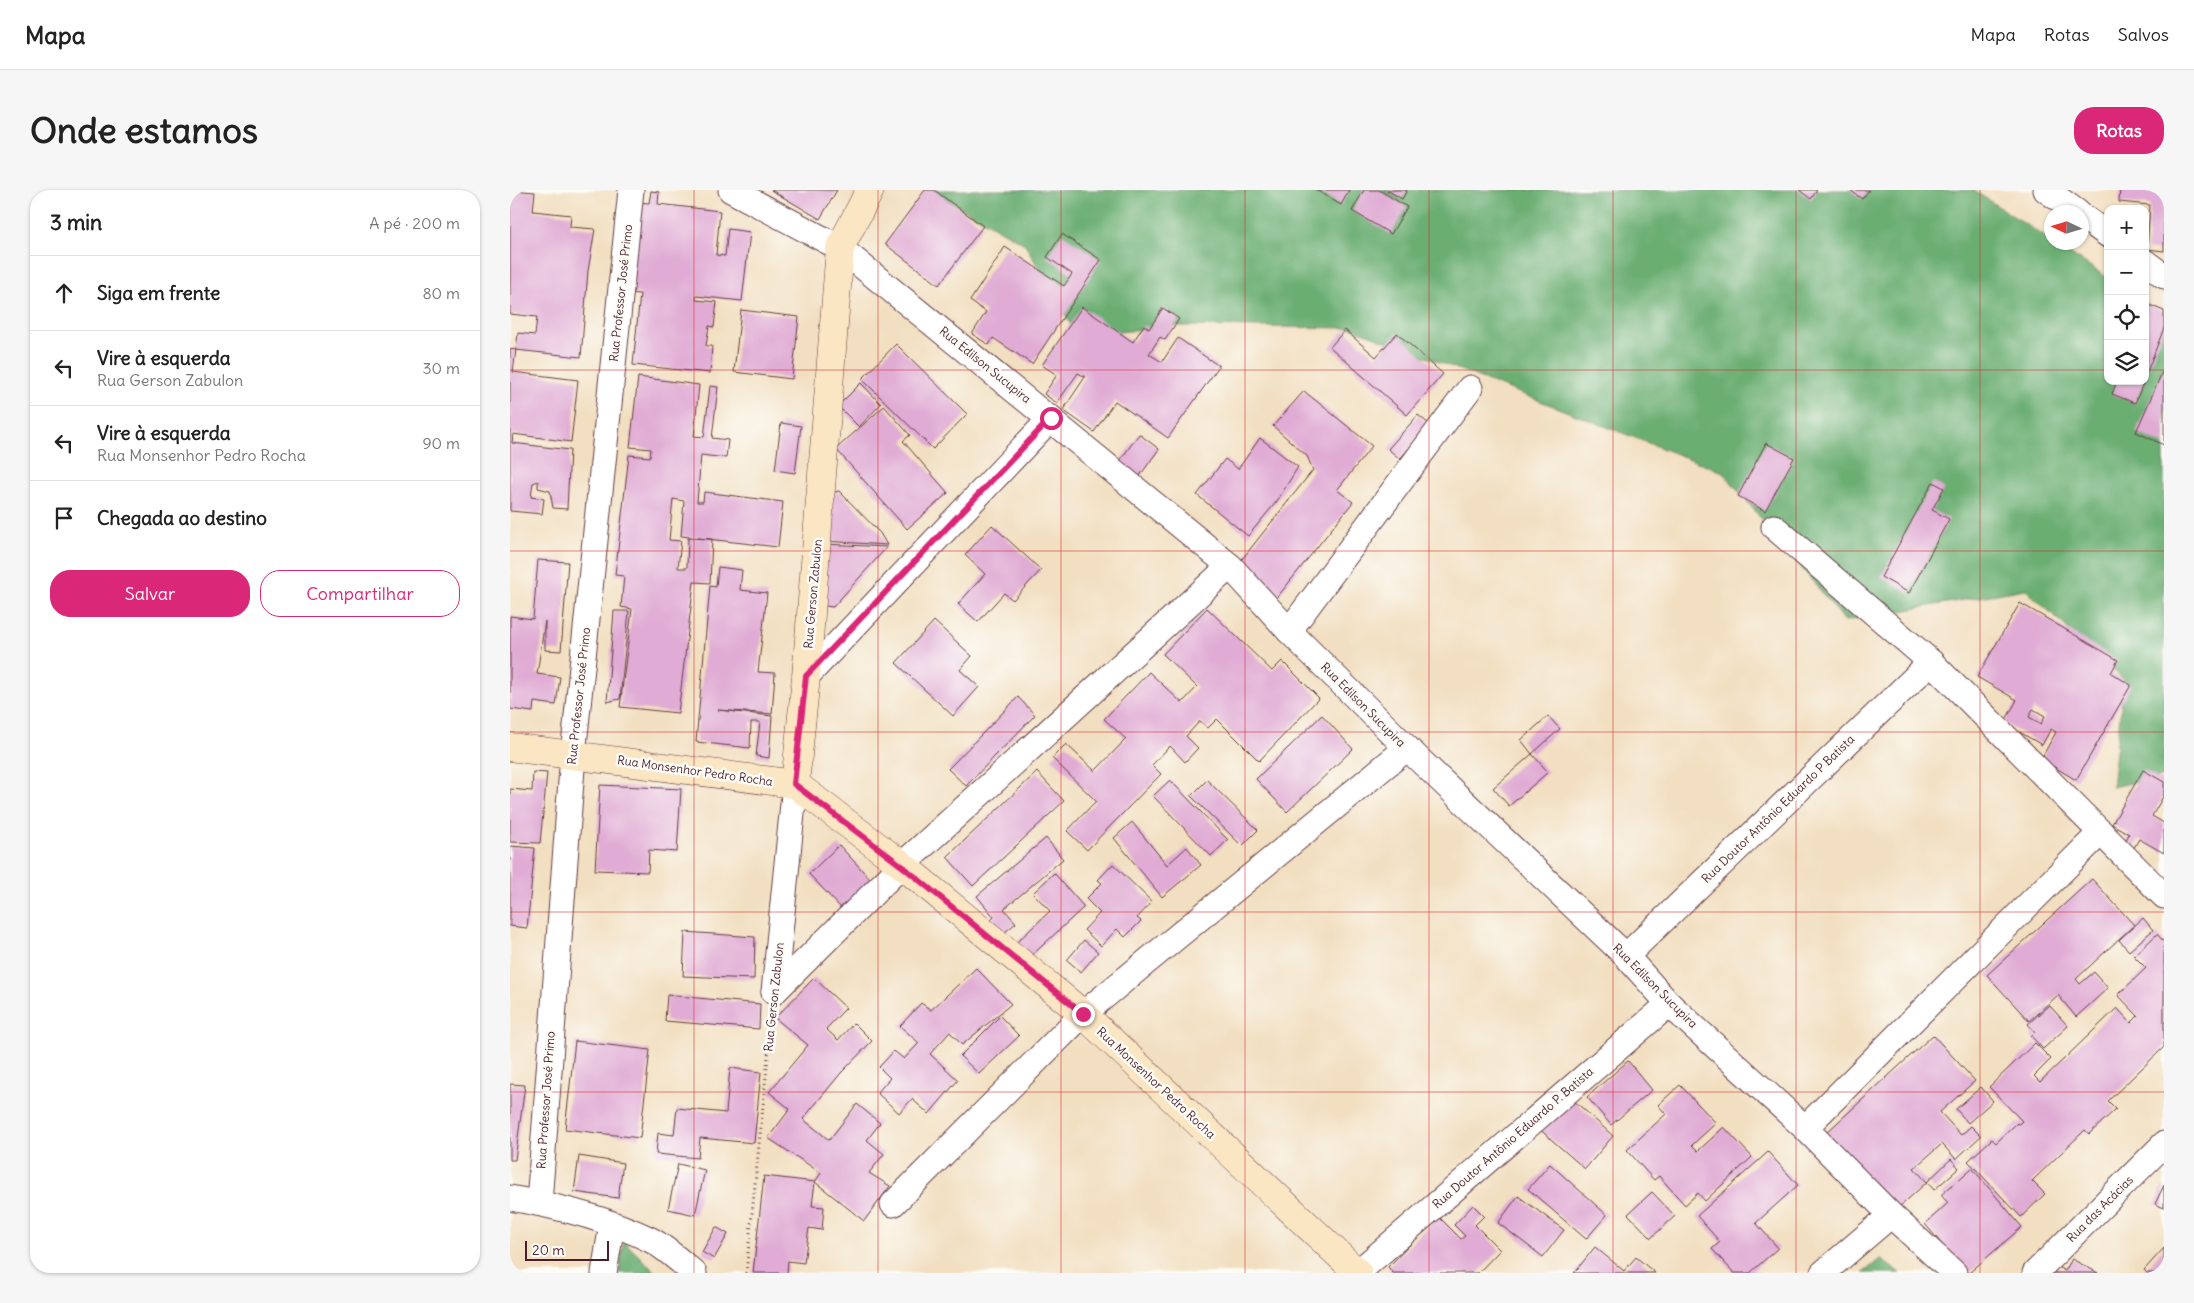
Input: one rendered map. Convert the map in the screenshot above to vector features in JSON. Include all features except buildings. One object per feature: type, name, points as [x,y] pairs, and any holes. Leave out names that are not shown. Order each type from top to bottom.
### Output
[{"type":"street","name":"Rua Professor José Primo","points":[[539,1203],[573,755],[632,190]]},
{"type":"street","name":"Rua Edilson Sucupira","points":[[731,190],[840,248],[1051,418],[1230,566],[1289,631],[1407,748],[1626,956],[1669,1004],[1805,1128],[1891,1215],[1954,1273]]},
{"type":"street","name":"Rua Gerson Zabulon","points":[[774,992],[806,676],[840,248],[870,190]]},
{"type":"street","points":[[2046,190],[2067,205]]},
{"type":"street","points":[[2089,221],[2104,232]]},
{"type":"street","points":[[2149,265],[2164,276]]},
{"type":"street","points":[[1289,631],[1470,388]]},
{"type":"street","points":[[806,676],[1051,418]]},
{"type":"street","points":[[1774,527],[1931,662],[2164,896]]},
{"type":"street","points":[[774,992],[902,866],[1230,566]]},
{"type":"street","name":"Rua Doutor Antônio Eduardo P Batista","points":[[1626,956],[1931,662]]},
{"type":"street","name":"Rua Monsenhor Pedro Rocha","points":[[510,747],[794,784],[902,866],[1083,1014],[1358,1273]]},
{"type":"street","points":[[893,1204],[1083,1014],[1407,748]]},
{"type":"street","points":[[1805,1128],[2100,832]]},
{"type":"street","name":"Rua Doutor Antônio Eduardo P. Batista","points":[[1358,1273],[1669,1004]]},
{"type":"street","name":"Rua das Acácias","points":[[2035,1273],[2164,1144]]},
{"type":"street","points":[[510,1198],[539,1203],[612,1224],[652,1241],[694,1273]]},
{"type":"street","points":[[1823,1273],[1891,1215]]},
{"type":"street","points":[[604,1273],[612,1224]]},
{"type":"path","name":"Rua Gerson Zabulon","points":[[746,1273],[774,992]]},
{"type":"green space","points":[[930,190],[1973,190],[2044,236],[2044,250],[2065,250],[2104,275],[2104,385],[2149,385],[2149,305],[2164,315],[2164,776],[2112,787],[2124,680],[2025,589],[1845,621],[1723,472],[1352,328],[1181,326],[1077,336],[1025,244]]},
{"type":"green space","points":[[624,1241],[656,1273],[619,1273]]},
{"type":"green space","points":[[1880,1259],[1900,1273],[1863,1273]]},
{"type":"route","points":[[1051,418],[806,676],[794,784],[902,866],[1083,1014]]}]
